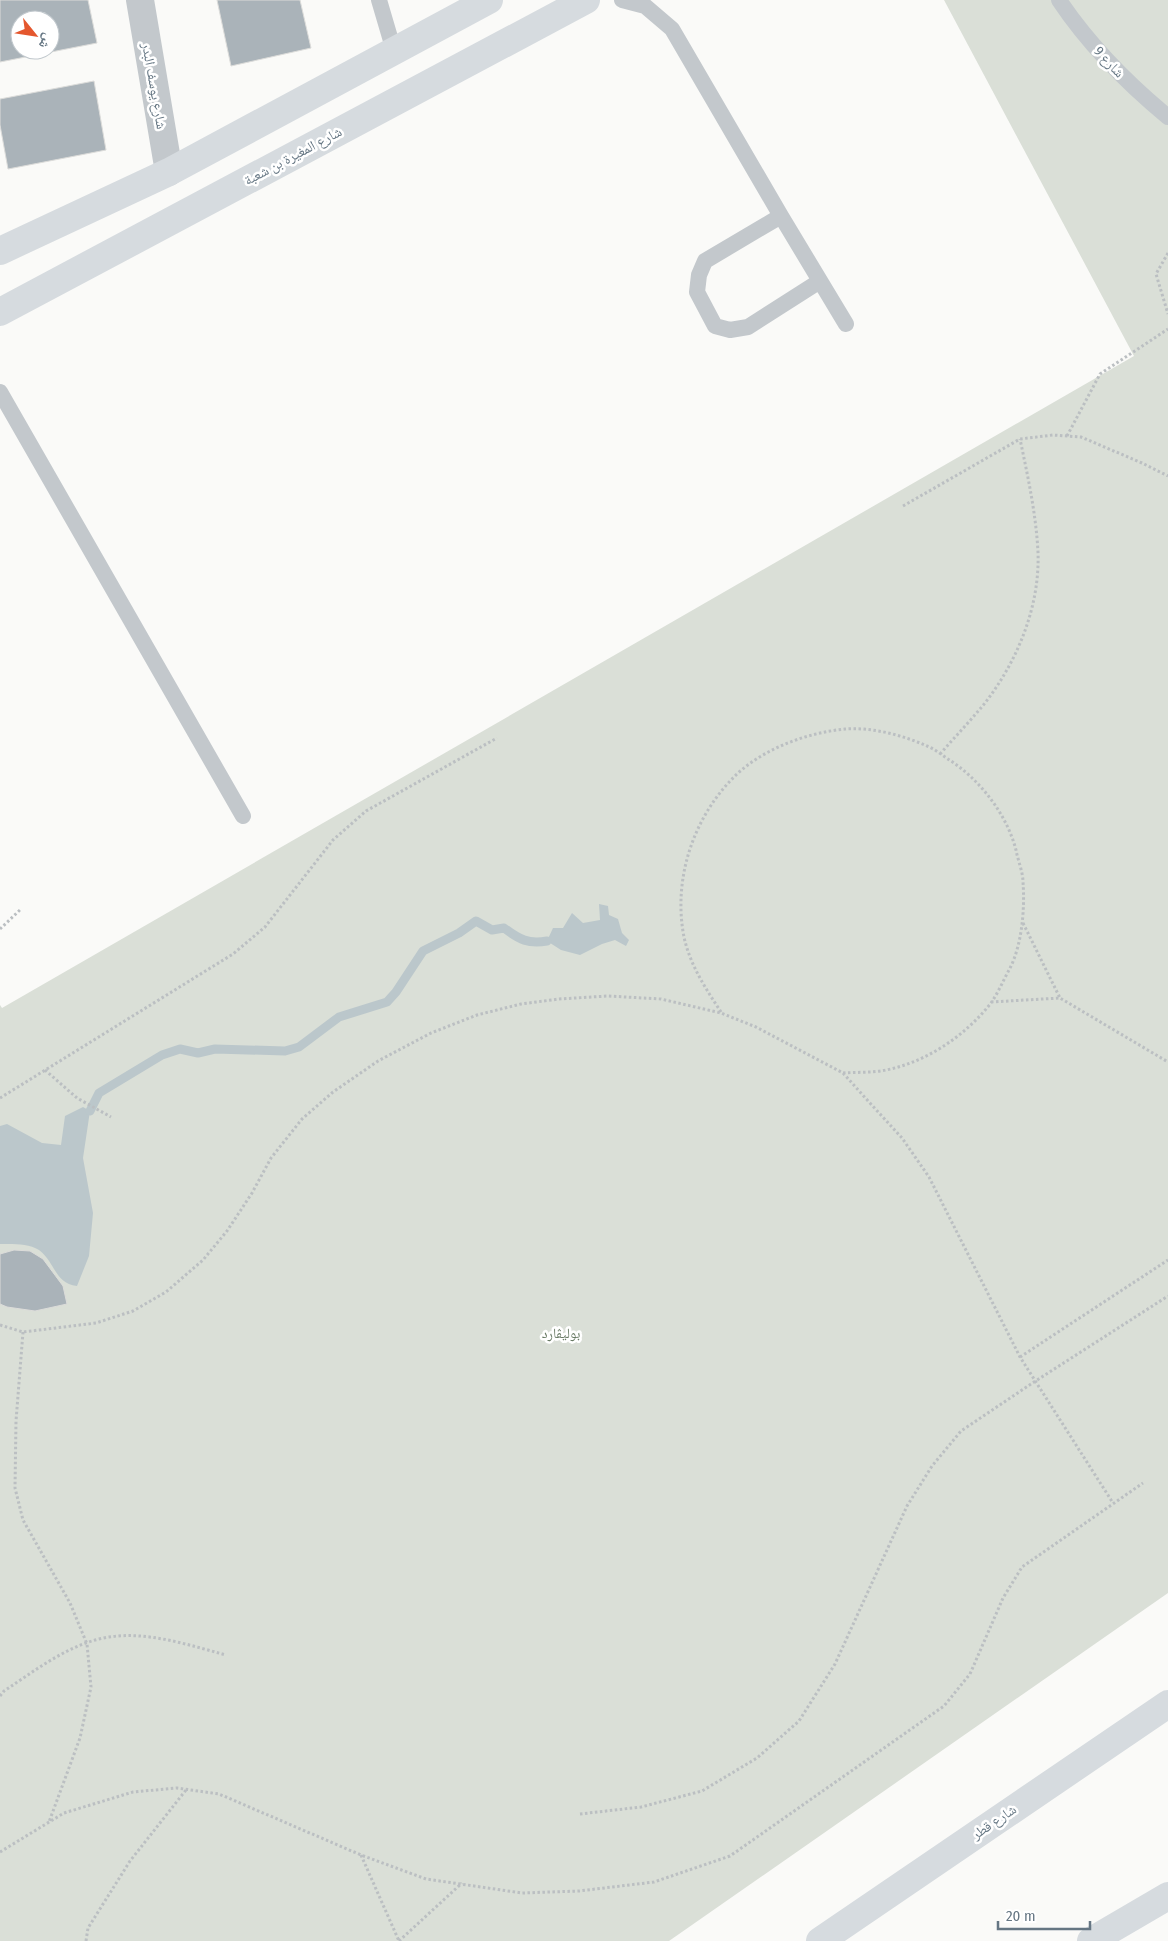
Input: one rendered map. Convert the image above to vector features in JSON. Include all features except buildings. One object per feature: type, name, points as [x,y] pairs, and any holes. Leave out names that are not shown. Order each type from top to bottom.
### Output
[{"type":"main road","points":[[0,251],[169,172],[490,0]]},
{"type":"main road","name":"شارع المغيرة بن شعبة","points":[[0,312],[586,0]]},
{"type":"main road","name":"شارع قطر","points":[[820,1941],[1166,1703]]},
{"type":"main road","points":[[1092,1941],[1168,1896]]},
{"type":"street","name":"شارع يوسف البدر","points":[[140,0],[169,172]]},
{"type":"lane","points":[[379,0],[394,51]]},
{"type":"lane","points":[[622,0],[645,6],[672,29],[846,324]]},
{"type":"lane","name":"شارع 9","points":[[1059,0],[1076,26],[1134,88],[1168,117]]},
{"type":"lane","points":[[781,216],[705,261],[699,275],[697,292],[715,326],[730,330],[748,327],[820,281]]},
{"type":"lane","points":[[0,392],[243,816]]},
{"type":"path","points":[[1168,253],[1156,274],[1168,314]]},
{"type":"path","points":[[1067,436],[1100,374],[1168,329]]},
{"type":"path","points":[[902,506],[1020,440],[1053,435],[1081,438],[1142,463],[1168,476]]},
{"type":"path","points":[[940,754],[986,702],[1009,667],[1025,633],[1036,591],[1038,553],[1034,511],[1020,440]]},
{"type":"path","points":[[721,1013],[698,977],[684,937],[681,894],[688,852],[705,813],[731,779],[765,753],[804,736],[846,729],[888,732],[929,746],[964,770],[993,801],[1013,839],[1023,880],[1023,923],[1012,964],[992,1002],[962,1033],[926,1056],[886,1070],[843,1073]]},
{"type":"path","points":[[0,1098],[233,954],[265,928],[333,840],[366,811],[497,738]]},
{"type":"path","points":[[0,928],[21,909]]},
{"type":"path","points":[[1023,923],[1060,998],[1168,1062]]},
{"type":"path","points":[[0,1325],[23,1332],[96,1323],[133,1311],[166,1292],[203,1260],[227,1231],[252,1193],[271,1158],[302,1119],[333,1092],[378,1061],[430,1033],[477,1015],[521,1004],[608,996],[661,999],[721,1013],[756,1027],[843,1073],[902,1138],[928,1177],[1020,1358],[1113,1503]]},
{"type":"path","points":[[992,1002],[1060,998]]},
{"type":"path","points":[[45,1070],[77,1098],[112,1117]]},
{"type":"path","points":[[1020,1358],[1168,1260]]},
{"type":"path","points":[[580,1814],[641,1807],[702,1791],[757,1758],[799,1721],[835,1664],[907,1506],[932,1466],[961,1431],[1168,1296]]},
{"type":"path","points":[[23,1332],[16,1421],[15,1488],[23,1520],[70,1603],[87,1644],[91,1688],[80,1738],[49,1822]]},
{"type":"path","points":[[0,1852],[64,1813],[133,1792],[177,1788],[219,1794],[361,1855],[426,1879],[522,1893],[579,1891],[654,1882],[730,1856],[944,1706],[970,1674],[1003,1598],[1022,1567],[1143,1483]]},
{"type":"path","points":[[0,1696],[4,1691],[42,1666],[76,1647],[109,1637],[145,1636],[226,1655]]},
{"type":"path","points":[[86,1941],[88,1928],[130,1861],[186,1790]]},
{"type":"path","points":[[361,1855],[399,1941],[462,1883]]},
{"type":"green space","name":"بوليڤارد","points":[[944,0],[1168,0],[1168,1593],[669,1941],[0,1941],[0,1005],[2,1008],[1134,356]]},
{"type":"shaded area","points":[[599,904],[608,906],[609,915],[618,919],[622,933],[629,940],[626,946],[615,940],[580,955],[561,950],[547,941],[553,928],[563,928],[572,913],[583,923],[600,920]]},
{"type":"shaded area","points":[[83,1107],[90,1111],[83,1158],[93,1213],[89,1256],[77,1286],[69,1284],[59,1277],[45,1255],[39,1250],[25,1245],[0,1244],[0,1126],[7,1124],[42,1143],[61,1145],[65,1116]]},
{"type":"waterway","points":[[90,1111],[99,1093],[162,1055],[180,1049],[198,1053],[215,1049],[285,1051],[299,1047],[339,1017],[387,1002],[396,992],[423,951],[459,933],[476,921],[492,930],[504,928],[524,940],[535,942],[547,941]]}]
